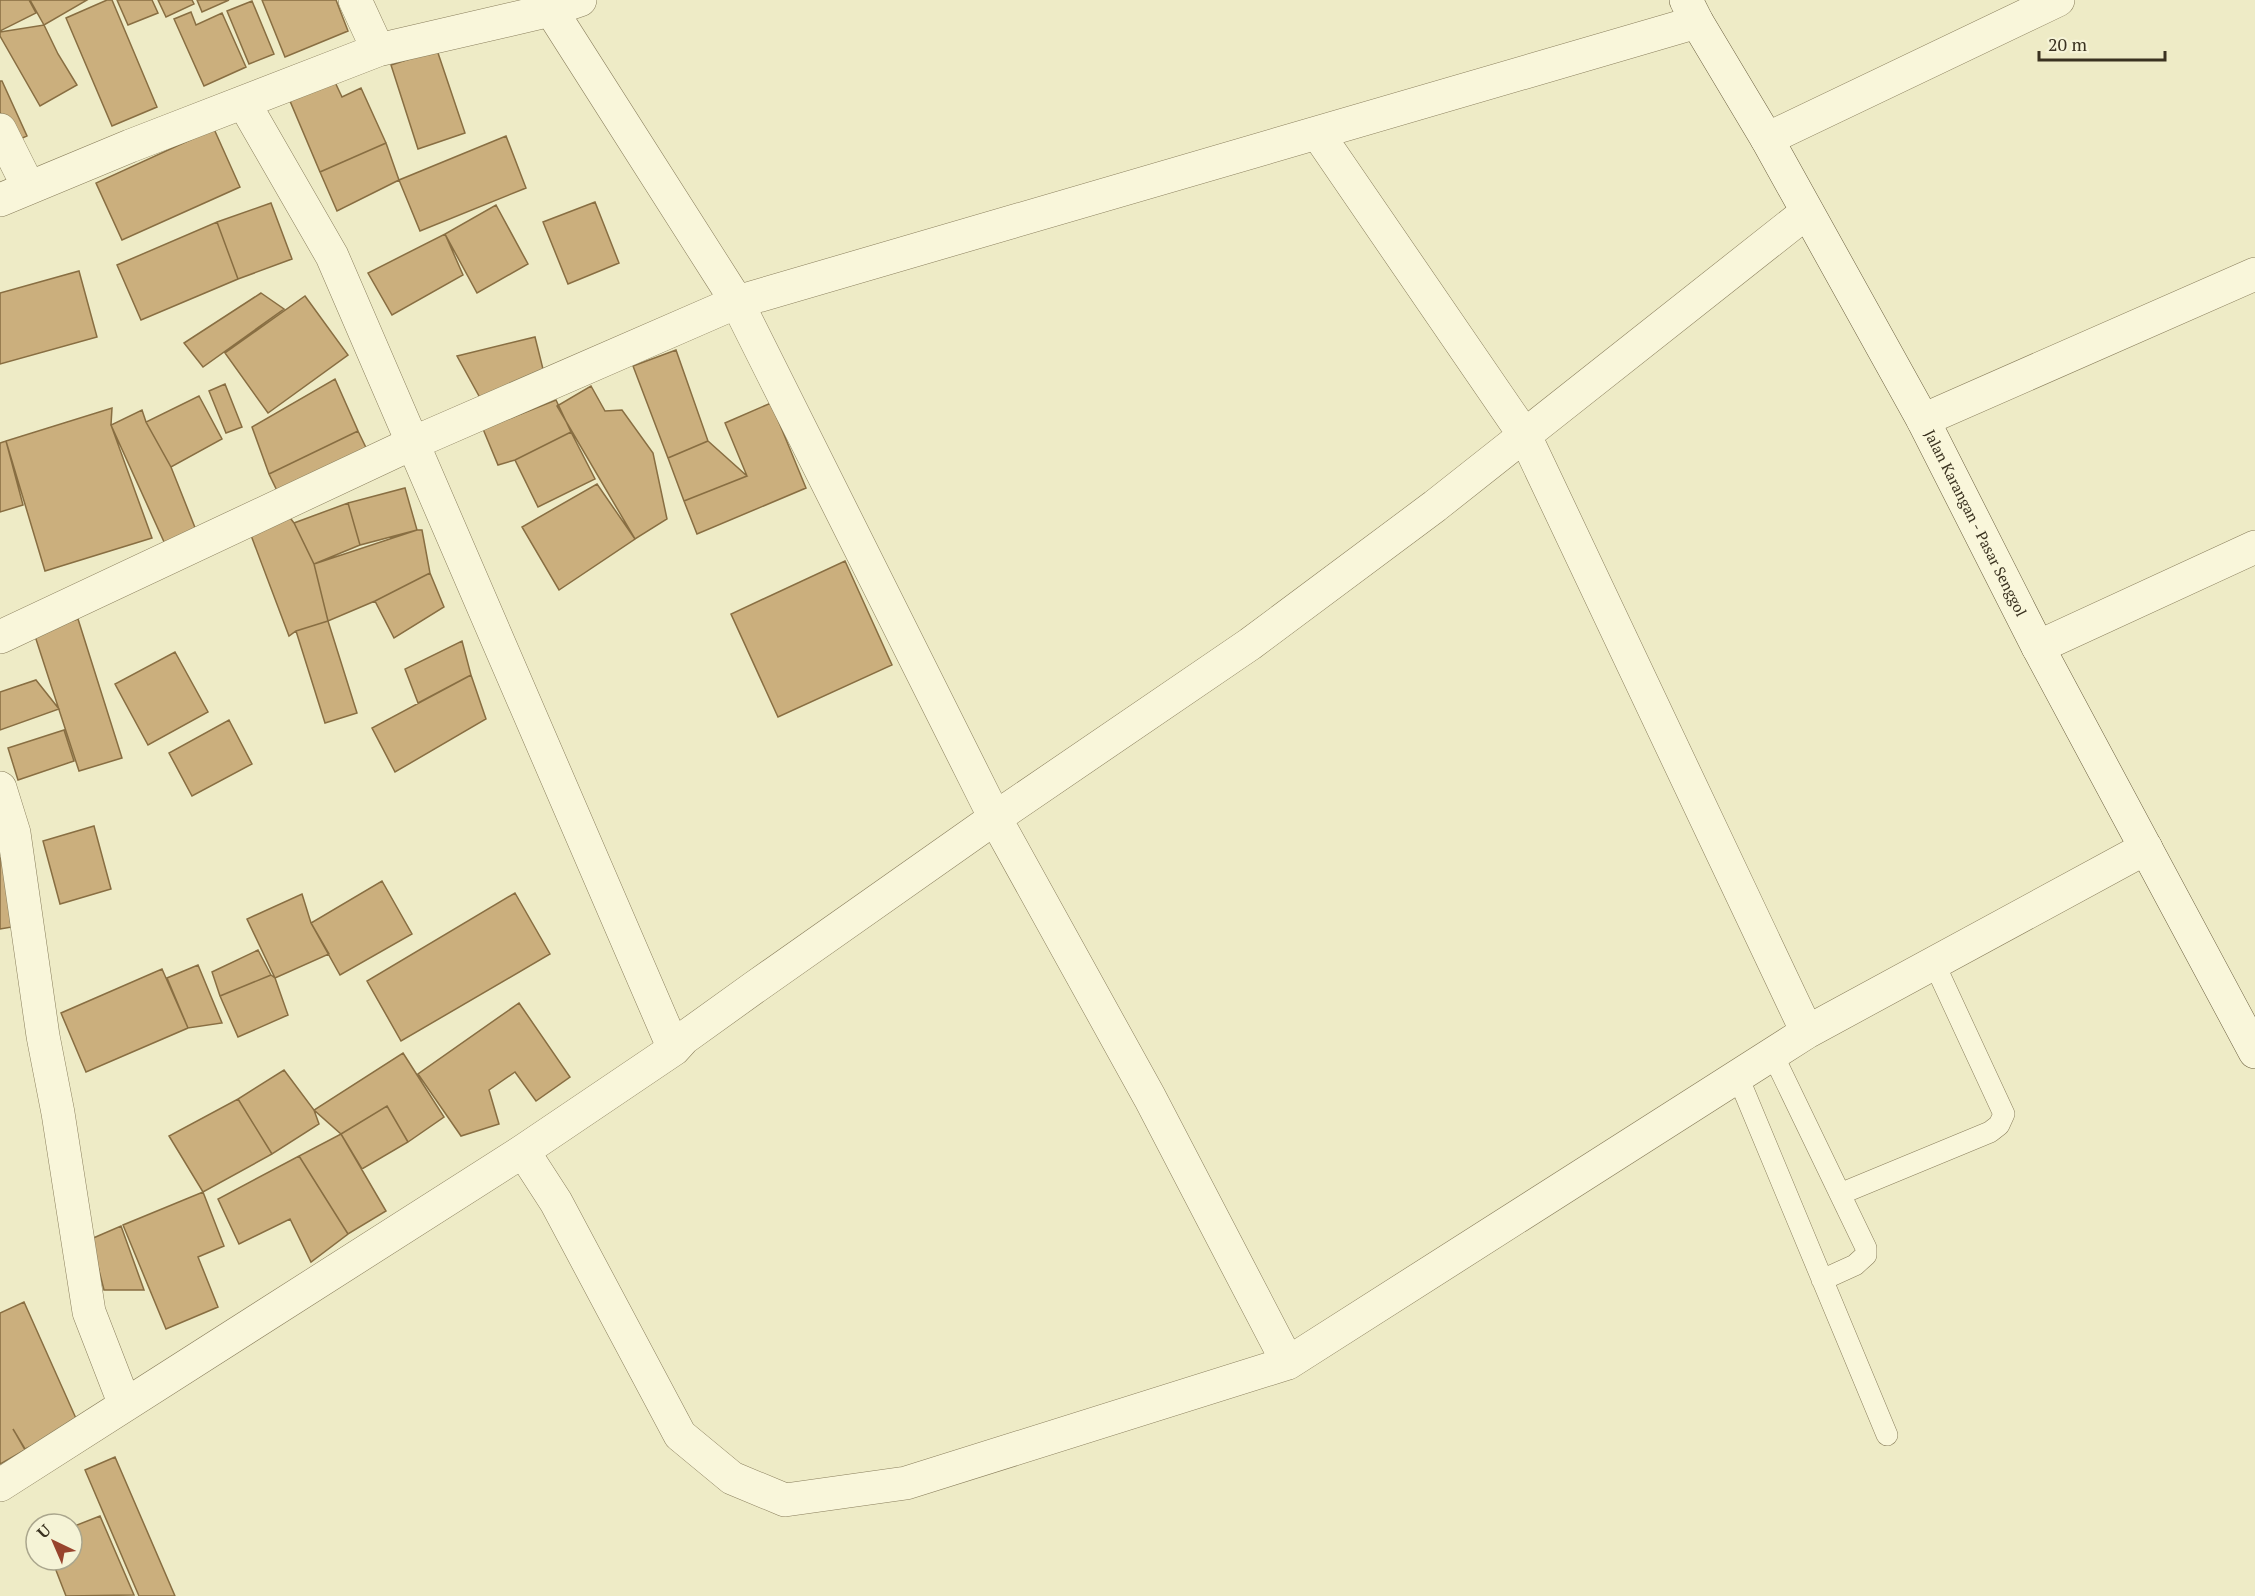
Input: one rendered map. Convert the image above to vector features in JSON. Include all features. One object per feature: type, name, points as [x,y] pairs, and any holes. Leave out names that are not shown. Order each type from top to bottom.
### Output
[{"type":"street","points":[[356,0],[378,50]]},
{"type":"street","points":[[1767,139],[2058,0]]},
{"type":"street","points":[[0,130],[15,194],[130,146],[378,50],[565,5],[737,302],[995,818],[1150,1098],[1288,1363]]},
{"type":"street","points":[[0,637],[413,443],[737,302],[1318,134],[1692,11]]},
{"type":"street","name":"Jalan Karangan - Pasar Senggol","points":[[1692,11],[1767,139],[1923,420],[2038,647],[2255,1052]]},
{"type":"street","points":[[244,103],[332,256],[674,1049]]},
{"type":"street","points":[[1318,134],[1526,436],[1807,1032]]},
{"type":"street","points":[[0,1485],[523,1151],[674,1049],[684,1038],[995,818],[1250,644],[1436,506],[1807,212]]},
{"type":"street","points":[[1923,420],[2255,274]]},
{"type":"street","points":[[2038,647],[2255,547]]},
{"type":"street","points":[[0,788],[14,833],[43,1036],[58,1113],[89,1312],[126,1405]]},
{"type":"street","points":[[523,1151],[556,1202],[680,1435],[732,1478],[785,1500],[906,1483],[1288,1363],[1807,1032],[2146,848]]},
{"type":"lane","points":[[1840,1194],[1990,1132],[1999,1125],[2004,1114],[1934,963]]},
{"type":"lane","points":[[1773,1054],[1866,1248],[1866,1255],[1855,1265],[1822,1280]]},
{"type":"lane","points":[[1738,1077],[1887,1435]]},
{"type":"building","points":[[0,0],[29,0],[36,13],[0,31]]},
{"type":"building","points":[[30,0],[87,0],[44,25]]},
{"type":"building","points":[[107,0],[112,0],[157,107],[112,126],[66,18]]},
{"type":"building","points":[[117,0],[152,0],[158,13],[128,25]]},
{"type":"building","points":[[158,0],[192,0],[194,4],[166,17]]},
{"type":"building","points":[[197,0],[229,0],[202,12]]},
{"type":"building","points":[[262,0],[336,0],[348,31],[285,57]]},
{"type":"building","points":[[252,1],[274,54],[249,64],[227,11]]},
{"type":"building","points":[[191,12],[196,25],[222,13],[246,67],[204,86],[174,19]]},
{"type":"building","points":[[44,25],[77,85],[40,106],[0,36],[0,32]]},
{"type":"building","points":[[437,50],[465,133],[418,149],[391,65]]},
{"type":"building","points":[[334,80],[342,97],[361,88],[386,143],[320,172],[290,101]]},
{"type":"building","points":[[0,81],[27,136],[14,142],[0,112]]},
{"type":"building","points":[[214,129],[240,187],[122,240],[96,183]]},
{"type":"building","points":[[506,136],[526,188],[420,231],[399,180]]},
{"type":"building","points":[[386,143],[399,180],[337,211],[320,172]]},
{"type":"building","points":[[595,202],[619,263],[568,284],[543,222]]},
{"type":"building","points":[[271,203],[292,259],[238,279],[217,222]]},
{"type":"building","points":[[496,205],[528,264],[477,293],[445,234]]},
{"type":"building","points":[[217,222],[238,279],[141,320],[117,265]]},
{"type":"building","points":[[445,234],[463,275],[392,315],[368,273]]},
{"type":"building","points":[[79,271],[97,337],[0,364],[0,293]]},
{"type":"building","points":[[261,293],[284,309],[203,367],[184,343]]},
{"type":"building","points":[[305,296],[348,355],[268,413],[225,353]]},
{"type":"building","points":[[535,337],[544,373],[484,405],[457,356]]},
{"type":"building","points":[[676,350],[708,441],[668,458],[633,366]]},
{"type":"building","points":[[335,379],[358,431],[269,474],[252,427]]},
{"type":"building","points":[[225,384],[242,427],[226,433],[209,391]]},
{"type":"building","points":[[591,386],[605,411],[622,410],[653,453],[667,519],[635,539],[557,406]]},
{"type":"building","points":[[199,396],[222,439],[171,467],[146,422]]},
{"type":"building","points":[[556,400],[571,432],[515,460],[498,465],[483,429]]},
{"type":"building","points":[[771,403],[806,488],[697,534],[684,501],[747,476],[725,423]]},
{"type":"building","points":[[112,408],[111,425],[152,538],[45,571],[6,441]]},
{"type":"building","points":[[142,410],[146,422],[171,467],[196,530],[165,544],[111,425]]},
{"type":"building","points":[[358,431],[370,456],[281,499],[269,474]]},
{"type":"building","points":[[571,432],[595,479],[538,507],[515,460]]},
{"type":"building","points":[[6,441],[23,505],[0,512],[0,443]]},
{"type":"building","points":[[708,441],[747,476],[684,501],[668,458]]},
{"type":"building","points":[[597,484],[635,539],[559,590],[522,527]]},
{"type":"building","points":[[405,488],[417,530],[360,545],[348,503]]},
{"type":"building","points":[[348,503],[360,545],[314,564],[294,523]]},
{"type":"building","points":[[288,515],[314,564],[328,621],[296,631],[289,636],[249,530]]},
{"type":"building","points":[[422,530],[430,573],[375,601],[328,621],[314,564]]},
{"type":"building","points":[[845,561],[892,665],[778,717],[731,614]]},
{"type":"building","points":[[430,573],[444,607],[394,638],[375,601]]},
{"type":"building","points":[[78,619],[122,758],[79,771],[34,633]]},
{"type":"building","points":[[328,621],[357,713],[325,723],[296,631]]},
{"type":"building","points":[[462,641],[471,675],[418,703],[405,669]]},
{"type":"building","points":[[175,652],[208,712],[148,745],[115,684]]},
{"type":"building","points":[[471,675],[486,719],[395,772],[372,728]]},
{"type":"building","points":[[36,680],[59,709],[0,730],[0,692]]},
{"type":"building","points":[[229,720],[252,764],[192,796],[169,753]]},
{"type":"building","points":[[64,730],[74,761],[18,780],[8,748]]},
{"type":"building","points":[[94,826],[111,889],[60,904],[43,841]]},
{"type":"building","points":[[6,857],[18,926],[0,929],[0,858]]},
{"type":"building","points":[[382,881],[412,934],[340,975],[311,923]]},
{"type":"building","points":[[515,893],[550,954],[401,1041],[367,981]]},
{"type":"building","points":[[302,894],[311,923],[329,954],[275,978],[247,919]]},
{"type":"building","points":[[258,950],[271,975],[220,996],[212,972]]},
{"type":"building","points":[[198,965],[222,1023],[188,1028],[167,978]]},
{"type":"building","points":[[162,969],[188,1028],[86,1072],[61,1013]]},
{"type":"building","points":[[271,975],[275,978],[288,1015],[238,1037],[220,996]]},
{"type":"building","points":[[519,1003],[570,1077],[536,1101],[515,1072],[489,1090],[499,1124],[461,1136],[418,1074]]},
{"type":"building","points":[[403,1053],[444,1117],[408,1142],[387,1106],[341,1134],[314,1110]]},
{"type":"building","points":[[284,1070],[314,1110],[319,1124],[272,1154],[238,1099]]},
{"type":"building","points":[[238,1099],[272,1154],[203,1192],[169,1136]]},
{"type":"building","points":[[387,1106],[408,1142],[362,1169],[341,1134]]},
{"type":"building","points":[[341,1134],[386,1211],[348,1234],[299,1156]]},
{"type":"building","points":[[299,1156],[348,1234],[311,1262],[290,1219],[239,1244],[218,1199]]},
{"type":"building","points":[[203,1192],[224,1246],[198,1257],[218,1307],[166,1329],[123,1225]]},
{"type":"building","points":[[121,1226],[144,1290],[104,1290],[91,1239]]},
{"type":"building","points":[[24,1302],[79,1425],[25,1449],[13,1429],[25,1450],[0,1464],[0,1313]]},
{"type":"building","points":[[115,1457],[175,1596],[139,1596],[85,1470]]},
{"type":"building","points":[[100,1516],[134,1595],[66,1596],[57,1572],[84,1572],[84,1522]]}]
